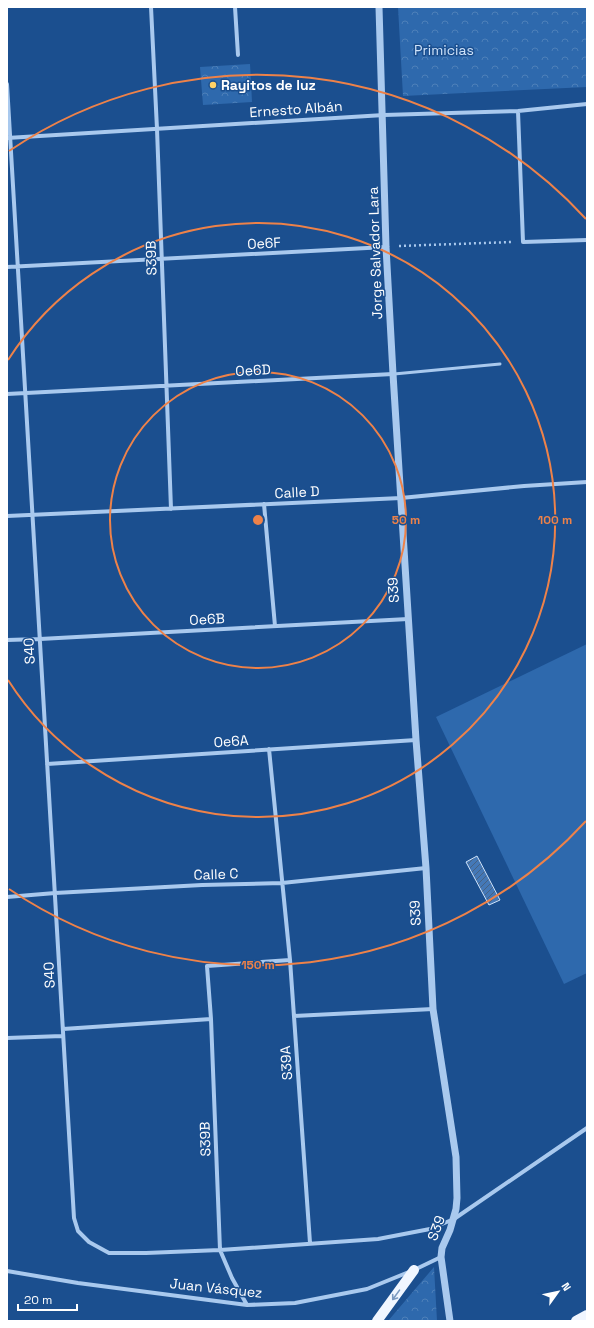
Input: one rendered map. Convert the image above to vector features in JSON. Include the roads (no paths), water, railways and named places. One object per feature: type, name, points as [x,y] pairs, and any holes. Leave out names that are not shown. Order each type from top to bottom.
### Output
[{"type":"main road","points":[[377,1321],[414,1270]]},
{"type":"main road","points":[[576,1321],[587,1315]]},
{"type":"street","name":"S39B","points":[[151,7],[171,509]]},
{"type":"street","points":[[235,7],[238,55]]},
{"type":"street","name":"Jorge Salvador Lara","points":[[380,7],[384,115],[386,247],[401,498]]},
{"type":"street","name":"S40","points":[[7,84],[8,138],[25,393],[74,1218],[78,1231],[90,1242],[109,1253],[220,1250]]},
{"type":"street","name":"Ernesto Albán","points":[[8,138],[384,115],[518,110],[587,104]]},
{"type":"street","points":[[518,110],[523,242],[587,240]]},
{"type":"street","name":"Oe6F","points":[[7,267],[386,247]]},
{"type":"street","name":"Oe6D","points":[[7,394],[393,374]]},
{"type":"street","name":"Calle D","points":[[7,516],[401,498],[524,486],[587,482]]},
{"type":"street","name":"S39","points":[[401,498],[416,740],[426,868],[433,1009],[456,1157],[457,1198],[454,1219],[442,1248],[440,1257],[450,1321]]},
{"type":"street","points":[[264,504],[275,626]]},
{"type":"street","name":"Oe6B","points":[[7,640],[408,619]]},
{"type":"street","name":"Oe6A","points":[[47,764],[416,740]]},
{"type":"street","name":"S39A","points":[[269,749],[290,960],[310,1243]]},
{"type":"street","name":"Calle C","points":[[7,897],[202,885],[282,883],[426,868]]},
{"type":"street","name":"S39B","points":[[247,1305],[232,1278],[220,1250],[211,1019],[207,966],[290,960]]},
{"type":"street","points":[[294,1016],[433,1009]]},
{"type":"street","points":[[63,1029],[211,1019]]},
{"type":"street","points":[[7,1038],[62,1036]]},
{"type":"street","points":[[220,1250],[378,1239],[430,1229],[454,1219],[587,1128]]},
{"type":"street","name":"Juan Vásquez","points":[[7,1271],[78,1283],[247,1305],[295,1303],[366,1288],[414,1270],[440,1257]]},
{"type":"lane","name":"Oe6D","points":[[393,374],[500,364]]},
{"type":"place","name":"Rayitos de luz","points":[[213,85]]},
{"type":"park label","name":"Primicias","points":[[444,50]]}]
